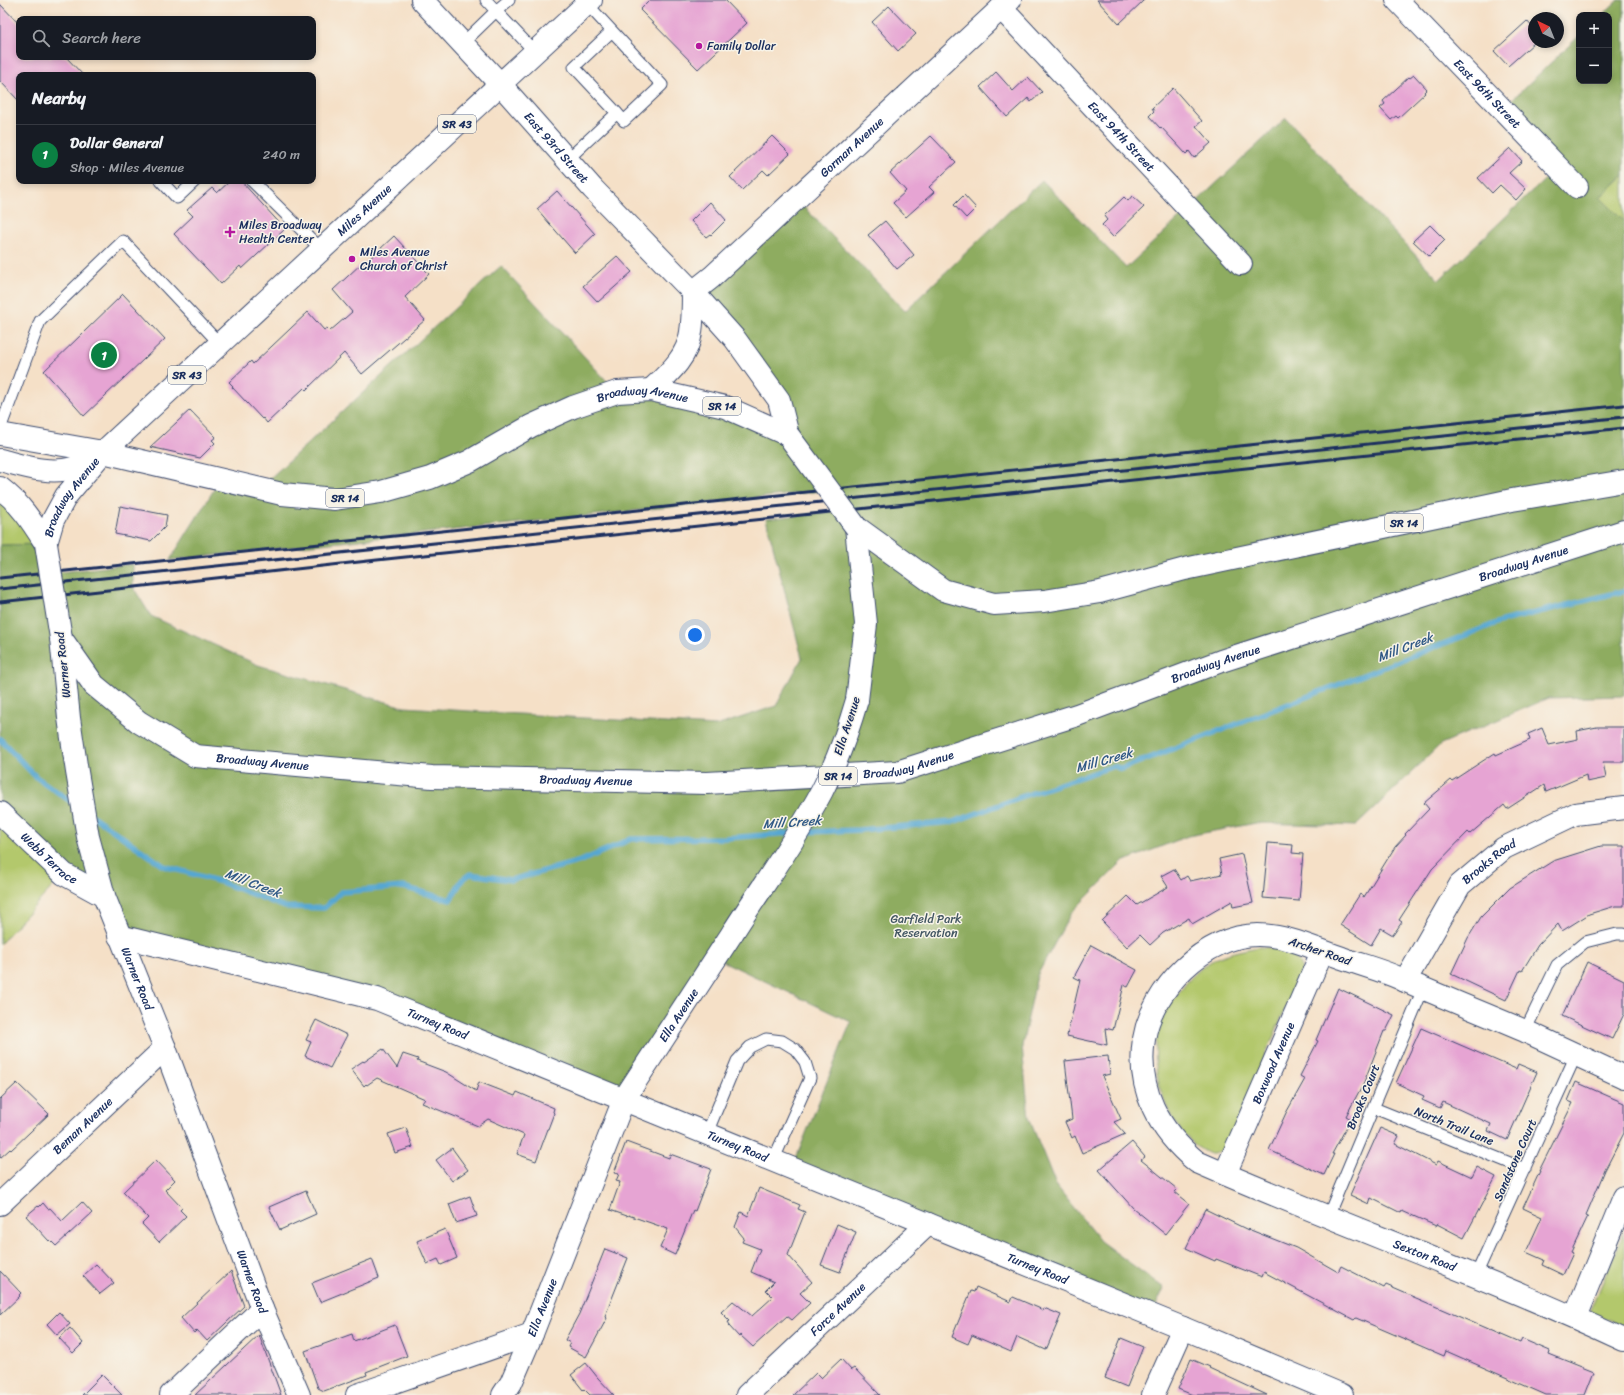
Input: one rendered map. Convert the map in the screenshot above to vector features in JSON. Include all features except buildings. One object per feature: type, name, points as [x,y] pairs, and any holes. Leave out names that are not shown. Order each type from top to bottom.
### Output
[{"type":"main road","name":"East 96th Street","points":[[1397,0],[1577,187]]},
{"type":"main road","name":"East 93rd Street","points":[[427,2],[462,44],[500,84],[593,189],[693,292],[735,339],[779,400],[788,435]]},
{"type":"main road","name":"Miles Avenue","points":[[103,452],[589,2]]},
{"type":"main road","name":"East 94th Street","points":[[1005,4],[1241,264]]},
{"type":"main road","name":"Gorman Avenue","points":[[693,292],[712,277],[1005,4]]},
{"type":"main road","points":[[651,390],[675,366],[686,349],[691,334],[693,292]]},
{"type":"main road","name":"Broadway Avenue","points":[[0,434],[103,452],[282,494],[335,499],[381,492],[430,478],[470,462],[531,426],[573,407],[617,392],[651,390],[725,407],[788,435],[856,527],[943,590],[994,604],[1044,601],[1100,592],[1185,569],[1512,500],[1624,481]]},
{"type":"main road","name":"Broadway Avenue","points":[[46,544],[53,520],[66,496],[103,452]]},
{"type":"main road","name":"SR 43","points":[[0,460],[32,469],[56,471],[74,468],[103,452]]},
{"type":"main road","name":"Broadway Avenue","points":[[0,488],[10,496],[29,517],[46,544]]},
{"type":"main road","name":"Ella Avenue","points":[[357,1395],[532,1334],[624,1099],[806,818],[822,790],[843,744],[857,700],[866,624],[856,527]]},
{"type":"main road","name":"Broadway Avenue","points":[[61,638],[94,685],[139,722],[195,756],[448,778],[706,783],[897,772],[1077,715],[1228,659],[1624,531]]},
{"type":"main road","name":"Warner Road","points":[[46,544],[61,638],[69,718],[88,837],[104,896],[119,936],[166,1048],[262,1309],[299,1395]]},
{"type":"main road","name":"Brooks Road","points":[[1414,985],[1460,885],[1504,848],[1575,814],[1624,808]]},
{"type":"main road","name":"Webb Terrace","points":[[0,814],[64,874],[104,896]]},
{"type":"main road","name":"Archer Road","points":[[1225,1174],[1197,1162],[1179,1147],[1161,1124],[1149,1098],[1142,1066],[1144,1038],[1151,1015],[1164,991],[1182,970],[1204,952],[1228,940],[1257,935],[1288,939],[1398,978],[1525,1031],[1624,1076]]},
{"type":"main road","name":"Turney Road","points":[[119,936],[377,999],[1183,1328],[1342,1395]]},
{"type":"main road","name":"Boxwood Avenue","points":[[1225,1174],[1322,952]]},
{"type":"main road","name":"Beman Avenue","points":[[0,1204],[166,1048]]},
{"type":"main road","name":"Sexton Road","points":[[1225,1174],[1476,1275],[1575,1317],[1624,1340]]},
{"type":"main road","points":[[1575,1317],[1624,1197]]},
{"type":"main road","name":"Force Avenue","points":[[747,1395],[928,1224]]},
{"type":"main road","points":[[171,1395],[262,1309]]},
{"type":"main road","points":[[1153,1395],[1183,1328]]},
{"type":"main road","points":[[503,1395],[511,1383],[532,1334]]},
{"type":"lane","points":[[486,0],[535,52]]},
{"type":"lane","points":[[462,44],[509,0]]},
{"type":"lane","points":[[589,2],[612,31],[662,85],[624,121],[574,67],[612,31]]},
{"type":"lane","points":[[567,160],[618,113]]},
{"type":"lane","points":[[164,184],[177,198],[192,184]]},
{"type":"lane","points":[[255,184],[322,250]]},
{"type":"lane","points":[[0,429],[40,321],[123,241],[220,344]]},
{"type":"lane","points":[[1525,1031],[1557,965],[1585,942],[1617,934],[1624,934]]},
{"type":"lane","name":"Brooks Court","points":[[1328,1216],[1374,1108],[1414,985]]},
{"type":"lane","points":[[707,1133],[737,1062],[750,1047],[766,1039],[782,1041],[795,1049],[805,1062],[810,1078],[773,1160]]},
{"type":"lane","name":"Sandstone Court","points":[[1476,1275],[1526,1169],[1576,1055]]},
{"type":"lane","name":"North Trail Lane","points":[[1374,1108],[1526,1169]]},
{"type":"green space","name":"Garfield Park Reservation","points":[[1618,0],[1624,0],[1624,175],[1600,197],[1624,221],[1624,696],[1549,698],[1441,744],[1356,826],[1256,823],[1188,836],[1122,862],[1071,913],[1037,976],[1022,1046],[1029,1118],[1056,1185],[1100,1241],[1164,1288],[1152,1315],[792,1168],[851,1022],[716,958],[624,1099],[377,999],[119,936],[104,896],[0,813],[0,545],[46,544],[51,573],[133,564],[133,587],[151,616],[258,665],[404,707],[716,726],[776,706],[802,658],[766,519],[844,510],[831,490],[170,560],[220,480],[282,493],[269,479],[501,266],[617,392],[651,390],[788,435],[779,400],[693,292],[796,199],[905,311],[1042,180],[1126,268],[1286,118],[1439,280],[1558,167],[1502,109],[1576,39],[1576,84],[1612,84],[1612,12],[1605,12]]},
{"type":"green space","points":[[1624,175],[1624,221],[1600,197]]},
{"type":"green space","points":[[0,488],[46,544],[0,545]]},
{"type":"green space","points":[[0,813],[64,874],[0,944]]},
{"type":"green space","points":[[1259,947],[1280,949],[1291,953],[1299,962],[1302,970],[1226,1147],[1216,1153],[1210,1154],[1196,1146],[1182,1132],[1169,1112],[1159,1086],[1157,1072],[1156,1044],[1159,1031],[1163,1017],[1169,1006],[1194,974],[1210,962],[1222,956]]},
{"type":"green space","points":[[1624,1232],[1624,1326],[1590,1312]]},
{"type":"waterway","name":"Mill Creek","points":[[804,832],[859,830],[953,822],[1026,795],[1114,766],[1121,769],[1502,621],[1624,591]]},
{"type":"waterway","name":"Mill Creek","points":[[0,739],[36,777],[76,805]]},
{"type":"waterway","name":"Mill Creek","points":[[91,815],[164,866],[221,882],[285,907],[324,908],[341,892],[403,887],[450,900],[462,880],[470,874],[511,880],[581,861],[631,839],[726,838],[792,833]]},
{"type":"railway","points":[[0,578],[1624,405]]},
{"type":"railway","points":[[0,589],[1624,417]]},
{"type":"railway","points":[[0,602],[377,560],[1624,428]]},
{"type":"place","name":"Family Dollar","points":[[699,46]]},
{"type":"place","name":"Miles Broadway Health Center","points":[[230,232]]},
{"type":"place","name":"Miles Avenue Church of Christ","points":[[352,259]]},
{"type":"place","name":"Dollar General","points":[[104,355]]}]
